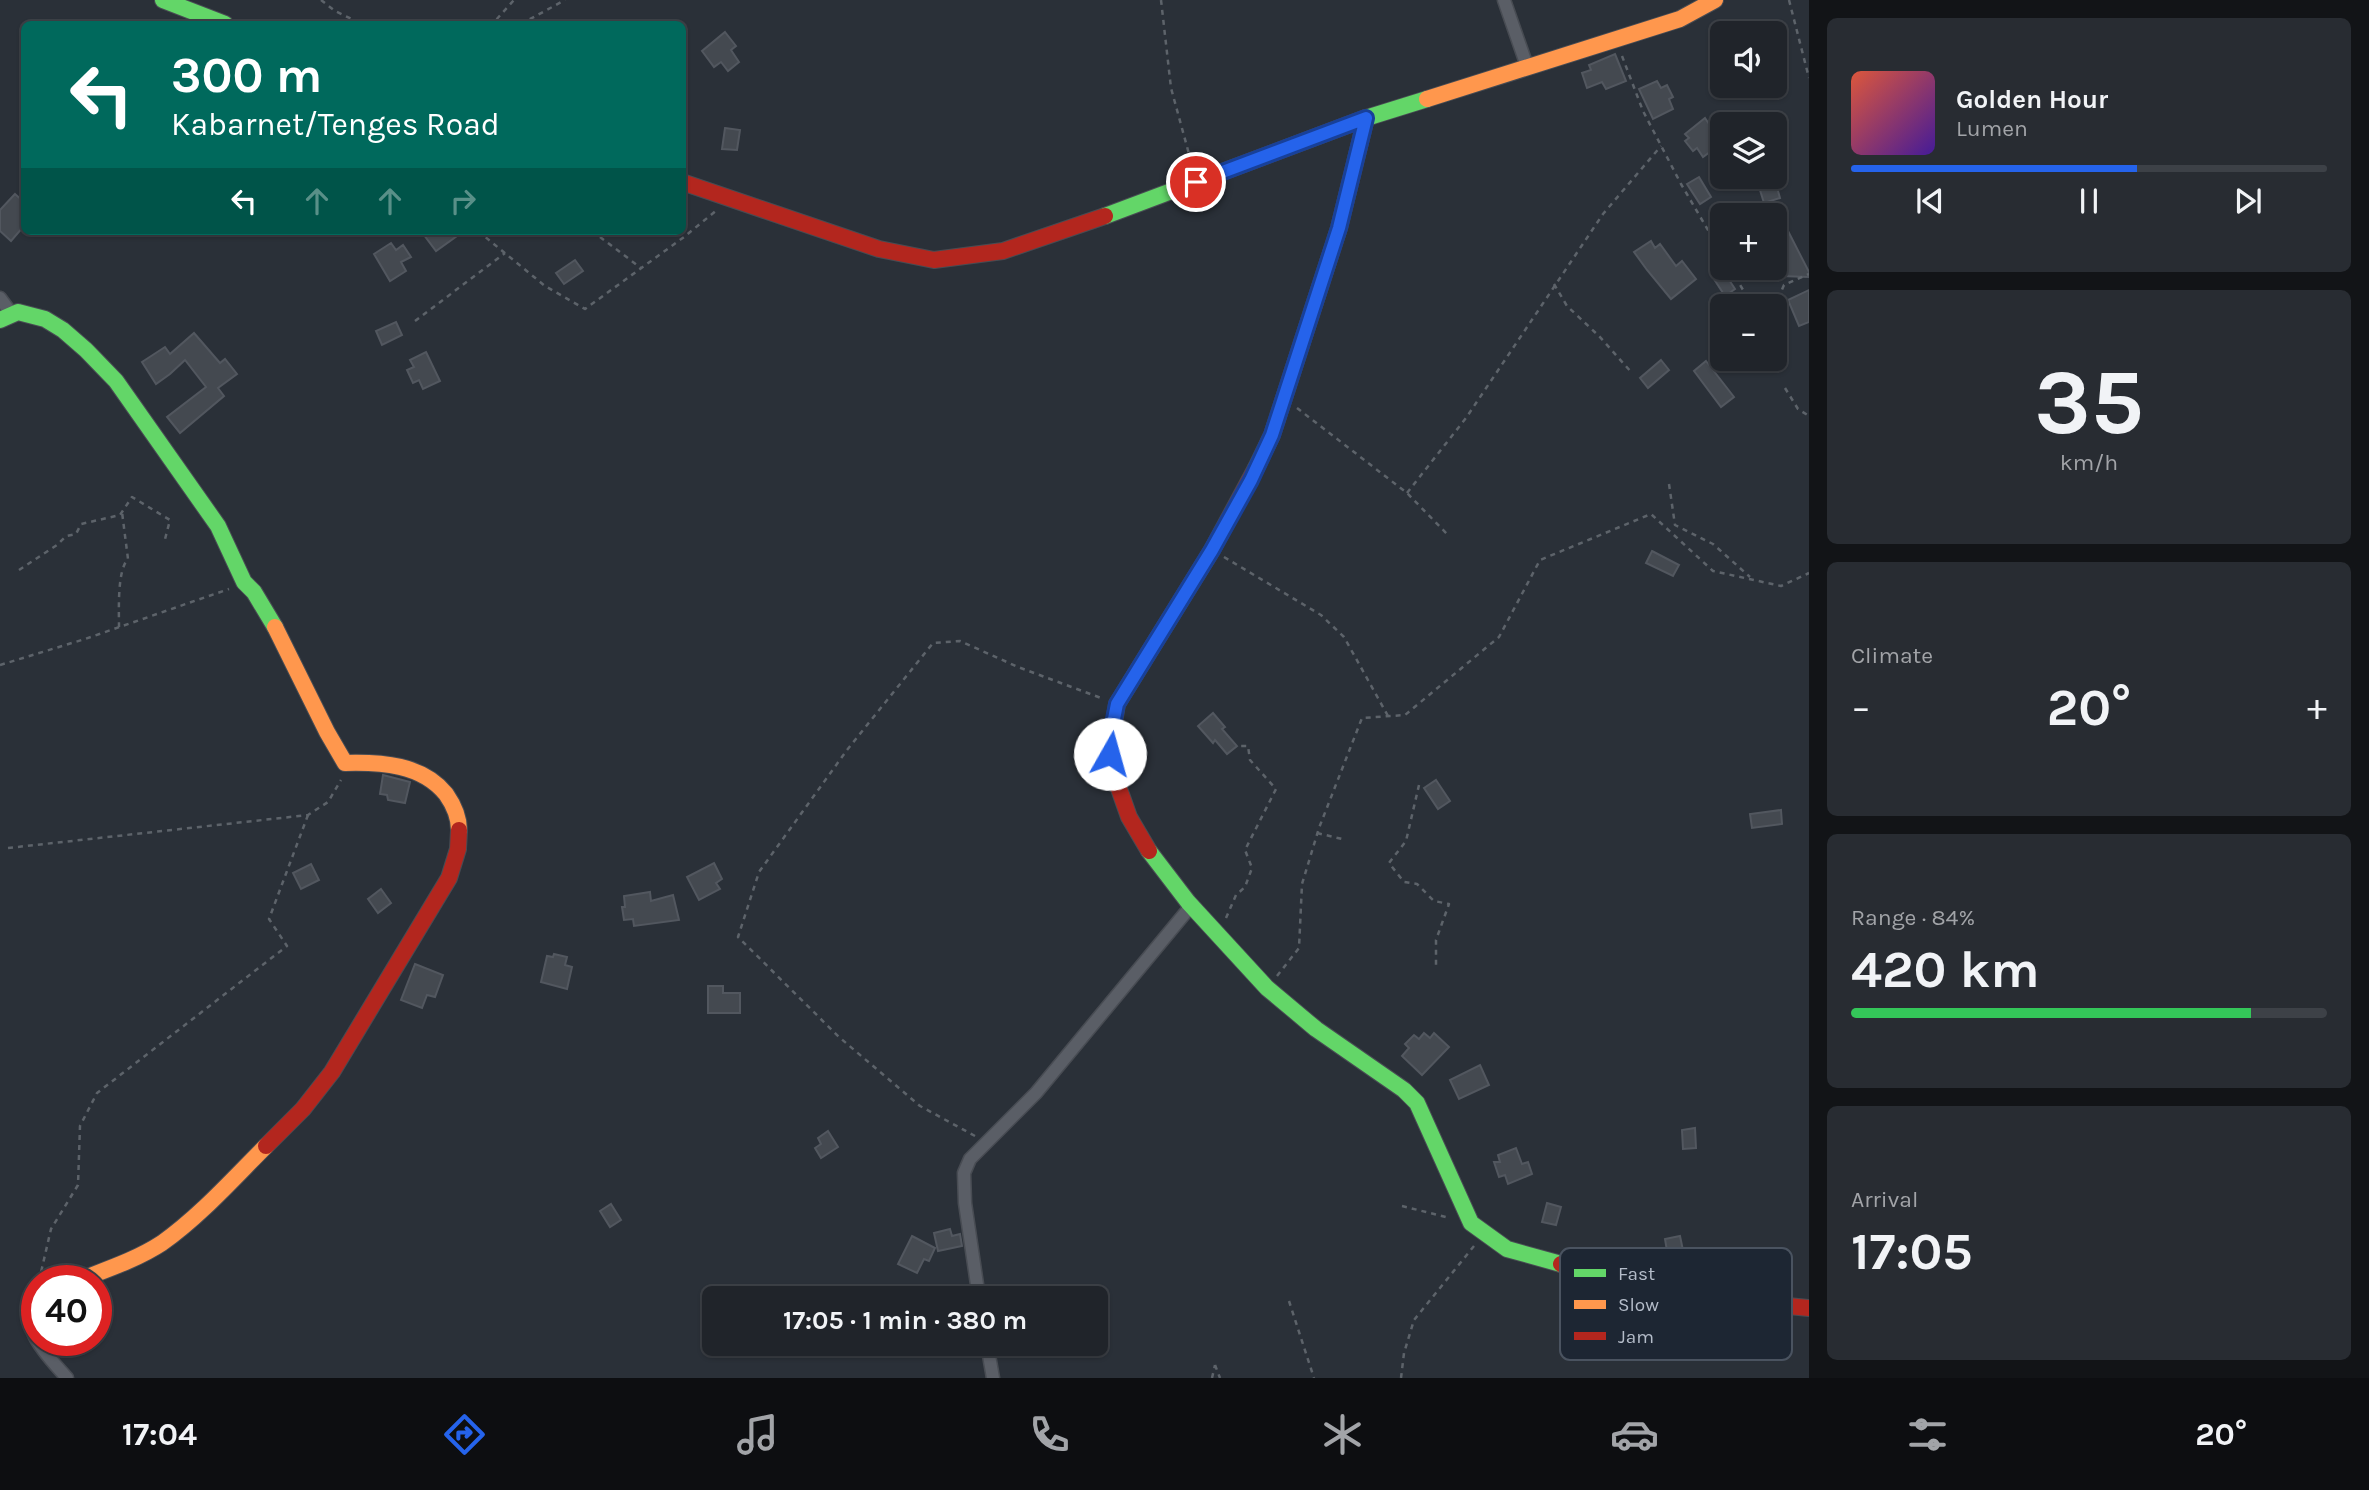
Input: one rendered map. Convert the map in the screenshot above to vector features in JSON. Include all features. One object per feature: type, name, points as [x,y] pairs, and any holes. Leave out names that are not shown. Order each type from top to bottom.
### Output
[{"type":"street","points":[[163,0],[217,21]]},
{"type":"street","points":[[1504,0],[1527,66]]},
{"type":"street","points":[[686,182],[879,249],[934,260],[1003,251],[1366,118],[1680,19],[1715,0]]},
{"type":"street","points":[[1366,118],[1339,228],[1272,435],[1251,480],[1212,550],[1117,704],[1111,734],[1113,777],[1126,816],[1161,870],[1218,935],[1268,988],[1303,1018],[1404,1090],[1417,1103],[1471,1223],[1507,1250],[1560,1265]]},
{"type":"street","points":[[0,298],[5,317],[29,313],[63,330],[116,382],[142,415],[218,526],[244,582],[254,592],[273,624],[345,763],[384,762],[406,766],[422,773],[443,789],[458,814],[461,840],[458,857],[449,878],[332,1072],[303,1109],[220,1193],[161,1243],[112,1267]]},
{"type":"street","points":[[977,1286],[965,1203],[964,1173],[970,1158],[1016,1115],[1061,1065],[1191,906]]},
{"type":"street","points":[[50,1356],[68,1378]]},
{"type":"street","points":[[988,1356],[991,1377]]},
{"type":"path","points":[[321,0],[357,21]]},
{"type":"path","points":[[495,21],[514,0]]},
{"type":"path","points":[[526,21],[565,0]]},
{"type":"path","points":[[1161,0],[1171,88],[1196,182]]},
{"type":"path","points":[[1789,0],[1809,78]]},
{"type":"path","points":[[1615,39],[1643,111],[1710,234]]},
{"type":"path","points":[[1407,493],[1466,418],[1603,214],[1661,146]]},
{"type":"path","points":[[686,235],[734,199]]},
{"type":"path","points":[[483,235],[545,286],[585,309],[685,235]]},
{"type":"path","points":[[597,235],[641,268]]},
{"type":"path","points":[[415,321],[505,253]]},
{"type":"path","points":[[1737,280],[1752,305],[1778,299],[1784,285],[1809,274]]},
{"type":"path","points":[[1555,285],[1567,306],[1632,373]]},
{"type":"path","points":[[1785,388],[1798,410],[1809,416]]},
{"type":"path","points":[[1283,397],[1407,493],[1448,535]]},
{"type":"path","points":[[1669,484],[1675,525],[1713,544],[1752,579]]},
{"type":"path","points":[[19,570],[66,536],[76,534],[80,524],[120,515],[132,497],[170,520],[164,543]]},
{"type":"path","points":[[119,627],[122,576],[124,564],[128,559],[122,512]]},
{"type":"path","points":[[1268,988],[1299,948],[1302,884],[1317,833],[1362,718],[1405,715],[1499,637],[1540,560],[1651,514],[1713,570],[1781,586],[1809,573]]},
{"type":"path","points":[[1212,550],[1321,615],[1344,637],[1389,716]]},
{"type":"path","points":[[0,665],[119,627],[244,582]]},
{"type":"path","points":[[986,1142],[920,1106],[839,1037],[738,937],[759,872],[847,750],[933,643],[960,641],[1018,667],[1117,704]]},
{"type":"path","points":[[1218,935],[1236,894],[1245,887],[1252,868],[1245,850],[1276,789],[1250,760],[1248,746],[1240,746]]},
{"type":"path","points":[[8,848],[308,815],[328,802],[344,774],[345,763]]},
{"type":"path","points":[[1419,785],[1406,841],[1389,863],[1404,882],[1417,884],[1434,901],[1449,904],[1436,940],[1436,968]]},
{"type":"path","points":[[43,1265],[51,1229],[78,1185],[80,1126],[97,1093],[287,946],[269,919],[308,815]]},
{"type":"path","points":[[1317,833],[1342,839]]},
{"type":"path","points":[[1401,1378],[1404,1353],[1414,1320],[1474,1247],[1471,1223],[1402,1206]]},
{"type":"path","points":[[1289,1301],[1314,1378]]},
{"type":"path","points":[[1212,1378],[1215,1365],[1220,1378]]},
{"type":"building","points":[[725,32],[736,46],[731,50],[739,62],[728,71],[721,62],[714,67],[702,51]]},
{"type":"building","points":[[1615,54],[1626,81],[1606,89],[1602,82],[1587,88],[1582,73],[1591,70],[1589,65]]},
{"type":"building","points":[[1657,81],[1661,88],[1667,85],[1673,97],[1669,99],[1673,109],[1653,119],[1639,89]]},
{"type":"building","points":[[1705,118],[1710,125],[1710,152],[1703,157],[1697,148],[1693,151],[1685,141],[1689,138],[1685,134]]},
{"type":"building","points":[[725,128],[740,130],[737,150],[722,149]]},
{"type":"building","points":[[1699,177],[1711,197],[1700,204],[1687,184]]},
{"type":"building","points":[[1760,189],[1777,189],[1780,198],[1764,203]]},
{"type":"building","points":[[15,194],[21,199],[21,229],[11,241],[0,231],[0,210]]},
{"type":"building","points":[[1787,229],[1809,272],[1809,277],[1787,276]]},
{"type":"building","points":[[424,235],[458,235],[436,251]]},
{"type":"building","points":[[1651,241],[1655,248],[1660,244],[1676,266],[1682,261],[1696,279],[1671,299],[1634,252]]},
{"type":"building","points":[[391,243],[396,250],[403,245],[411,257],[401,262],[406,271],[390,281],[374,254]]},
{"type":"building","points":[[575,260],[583,271],[564,284],[556,273]]},
{"type":"building","points":[[1715,280],[1729,280],[1735,289],[1724,294]]},
{"type":"building","points":[[1809,290],[1809,322],[1799,326],[1788,300]]},
{"type":"building","points":[[396,322],[402,335],[382,345],[376,331]]},
{"type":"building","points":[[194,333],[220,363],[225,359],[237,374],[218,388],[224,396],[180,433],[167,417],[206,387],[185,360],[156,384],[142,362],[165,347],[170,354]]},
{"type":"building","points":[[426,352],[440,381],[423,389],[419,380],[413,383],[407,370],[414,367],[410,360]]},
{"type":"building","points":[[1661,360],[1669,370],[1648,388],[1640,378]]},
{"type":"building","points":[[1706,361],[1710,371],[1714,371],[1734,397],[1721,407],[1694,371]]},
{"type":"building","points":[[1652,551],[1679,565],[1673,576],[1646,563]]},
{"type":"building","points":[[1213,713],[1225,727],[1222,729],[1237,746],[1227,754],[1198,726]]},
{"type":"building","points":[[383,775],[410,782],[405,803],[388,800],[387,795],[380,794]]},
{"type":"building","points":[[1436,780],[1450,801],[1438,809],[1424,788]]},
{"type":"building","points":[[1781,810],[1782,824],[1752,828],[1750,814]]},
{"type":"building","points":[[714,863],[722,879],[716,883],[720,889],[699,900],[687,877]]},
{"type":"building","points":[[311,864],[319,880],[301,889],[293,873]]},
{"type":"building","points":[[381,889],[391,903],[378,913],[368,899]]},
{"type":"building","points":[[650,892],[651,901],[673,895],[679,920],[634,926],[633,919],[624,920],[624,896]]},
{"type":"building","points":[[554,954],[567,957],[565,965],[572,967],[567,989],[541,982],[547,956],[553,957]]},
{"type":"building","points":[[415,964],[443,975],[435,997],[427,995],[422,1008],[401,1000]]},
{"type":"building","points":[[708,986],[723,986],[723,993],[740,993],[740,1013],[708,1013]]},
{"type":"building","points":[[1424,1033],[1430,1038],[1434,1033],[1449,1047],[1422,1075],[1402,1056],[1409,1048],[1405,1044],[1414,1035],[1419,1039]]},
{"type":"building","points":[[1480,1065],[1489,1085],[1459,1099],[1450,1080]]},
{"type":"building","points":[[1695,1128],[1696,1148],[1683,1149],[1682,1130]]},
{"type":"building","points":[[828,1131],[838,1147],[821,1158],[815,1148],[821,1144],[818,1138]]},
{"type":"building","points":[[1516,1148],[1522,1164],[1528,1162],[1532,1174],[1508,1184],[1505,1175],[1499,1177],[1494,1162],[1500,1162],[1498,1155]]},
{"type":"building","points":[[1547,1203],[1561,1207],[1556,1225],[1542,1222]]},
{"type":"building","points":[[611,1204],[621,1220],[610,1227],[600,1211]]},
{"type":"building","points":[[950,1229],[952,1236],[960,1234],[962,1246],[938,1251],[934,1233]]},
{"type":"building","points":[[912,1236],[935,1248],[929,1261],[924,1259],[917,1273],[898,1264]]},
{"type":"building","points":[[1680,1236],[1682,1248],[1666,1248],[1665,1239]]},
{"type":"traffic: fast","points":[[163,0],[217,21]]},
{"type":"traffic: fast","points":[[1105,216],[1366,118],[1427,99]]},
{"type":"traffic: fast","points":[[1256,468],[1272,435],[1339,228],[1366,118]]},
{"type":"traffic: fast","points":[[0,320],[18,312],[45,319],[86,350],[116,381],[218,526],[244,582],[254,592],[275,627]]},
{"type":"traffic: fast","points":[[1149,851],[1188,902],[1267,988],[1316,1029],[1404,1090],[1417,1103],[1471,1223],[1507,1249],[1560,1264]]},
{"type":"traffic: slow","points":[[1427,99],[1680,19],[1715,0]]},
{"type":"traffic: slow","points":[[275,627],[345,763],[386,764],[425,776],[449,798],[457,816],[459,830]]},
{"type":"traffic: slow","points":[[112,1267],[152,1249],[176,1232],[266,1146]]},
{"type":"traffic: jam","points":[[686,183],[879,249],[934,260],[1003,251],[1105,216]]},
{"type":"traffic: jam","points":[[1149,851],[1129,817],[1112,769],[1111,741],[1117,704],[1212,550],[1256,468]]},
{"type":"traffic: jam","points":[[266,1146],[303,1109],[332,1072],[449,878],[458,849],[459,830]]},
{"type":"traffic: jam","points":[[1792,1306],[1809,1308]]},
{"type":"route","points":[[1110,754],[1117,704],[1212,550],[1251,480],[1272,435],[1339,228],[1366,118],[1196,182]]}]
